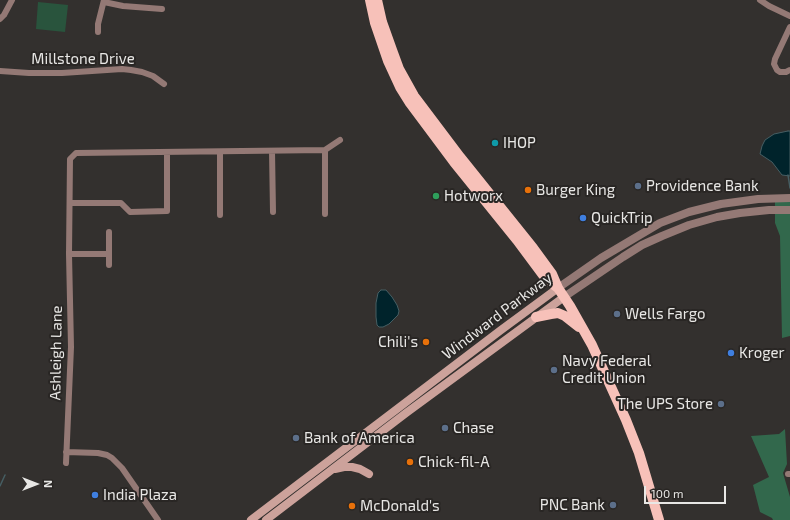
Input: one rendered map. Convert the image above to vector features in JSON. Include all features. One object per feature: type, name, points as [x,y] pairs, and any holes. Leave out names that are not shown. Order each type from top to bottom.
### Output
[{"type":"main road","points":[[370,0],[375,22],[388,60],[410,103],[454,162],[517,240],[546,279],[558,288]]},
{"type":"main road","points":[[377,0],[382,22],[392,50],[414,96],[552,274],[558,288],[592,345],[626,420],[640,458],[659,520]]},
{"type":"main road","name":"Windward Parkway","points":[[251,520],[558,288]]},
{"type":"main road","name":"Windward Parkway","points":[[266,520],[440,387],[564,297]]},
{"type":"main road","points":[[536,317],[558,314],[565,316],[583,330]]},
{"type":"main road","points":[[332,469],[352,467],[369,474]]},
{"type":"street","points":[[0,19],[4,15],[12,0]]},
{"type":"street","points":[[760,0],[790,16]]},
{"type":"street","points":[[98,32],[98,24],[104,1],[123,6],[162,9]]},
{"type":"street","points":[[790,27],[774,64],[780,72],[790,70]]},
{"type":"street","name":"Millstone Drive","points":[[0,71],[56,73],[122,69],[142,72],[153,76],[164,84]]},
{"type":"street","points":[[325,214],[325,150],[340,140]]},
{"type":"street","name":"Ashleigh Lane","points":[[66,463],[71,347],[69,254],[70,159],[76,153],[325,150]]},
{"type":"street","points":[[272,151],[273,212]]},
{"type":"street","points":[[70,203],[121,203],[130,212],[167,211],[167,152]]},
{"type":"street","points":[[220,152],[220,215]]},
{"type":"street","name":"Windward Parkway","points":[[558,288],[601,258],[660,223],[689,212],[721,204],[758,198],[790,198]]},
{"type":"street","name":"Windward Parkway","points":[[564,297],[642,245],[689,225],[717,217],[740,213],[769,210],[790,210]]},
{"type":"street","points":[[109,232],[110,265]]},
{"type":"street","points":[[69,254],[109,254]]},
{"type":"street","points":[[66,452],[98,453],[112,458],[122,468],[158,520]]},
{"type":"green space","points":[[38,2],[68,5],[65,32],[36,29]]},
{"type":"green space","points":[[775,200],[790,200],[790,336],[782,338],[780,236],[775,223]]},
{"type":"green space","points":[[785,429],[787,464],[783,473],[790,497],[790,520],[773,520],[760,512],[753,485],[769,477],[751,436],[779,434]]},
{"type":"water","points":[[790,131],[790,176],[782,175],[772,162],[760,154],[765,140],[774,134]]},
{"type":"water","points":[[381,290],[386,290],[392,297],[399,311],[398,315],[389,324],[379,327],[377,325],[376,317],[376,303],[378,293]]},
{"type":"waterway","points":[[788,175],[790,188]]},
{"type":"waterway","points":[[0,486],[5,475]]},
{"type":"place","name":"IHOP","points":[[495,143]]},
{"type":"place","name":"Providence Bank","points":[[638,186]]},
{"type":"place","name":"Burger King","points":[[528,190]]},
{"type":"place","name":"Hotworx","points":[[436,196]]},
{"type":"place","name":"QuickTrip","points":[[583,218]]},
{"type":"place","name":"Wells Fargo","points":[[617,314]]},
{"type":"place","name":"Chili's","points":[[426,342]]},
{"type":"place","name":"Kroger","points":[[731,353]]},
{"type":"place","name":"Navy Federal Credit Union","points":[[554,370]]},
{"type":"place","name":"The UPS Store","points":[[721,404]]},
{"type":"place","name":"Chase","points":[[445,428]]},
{"type":"place","name":"Bank of America","points":[[296,438]]},
{"type":"place","name":"Chick-fil-A","points":[[410,462]]},
{"type":"place","name":"India Plaza","points":[[95,495]]},
{"type":"place","name":"PNC Bank","points":[[613,505]]},
{"type":"place","name":"McDonald's","points":[[352,506]]}]
